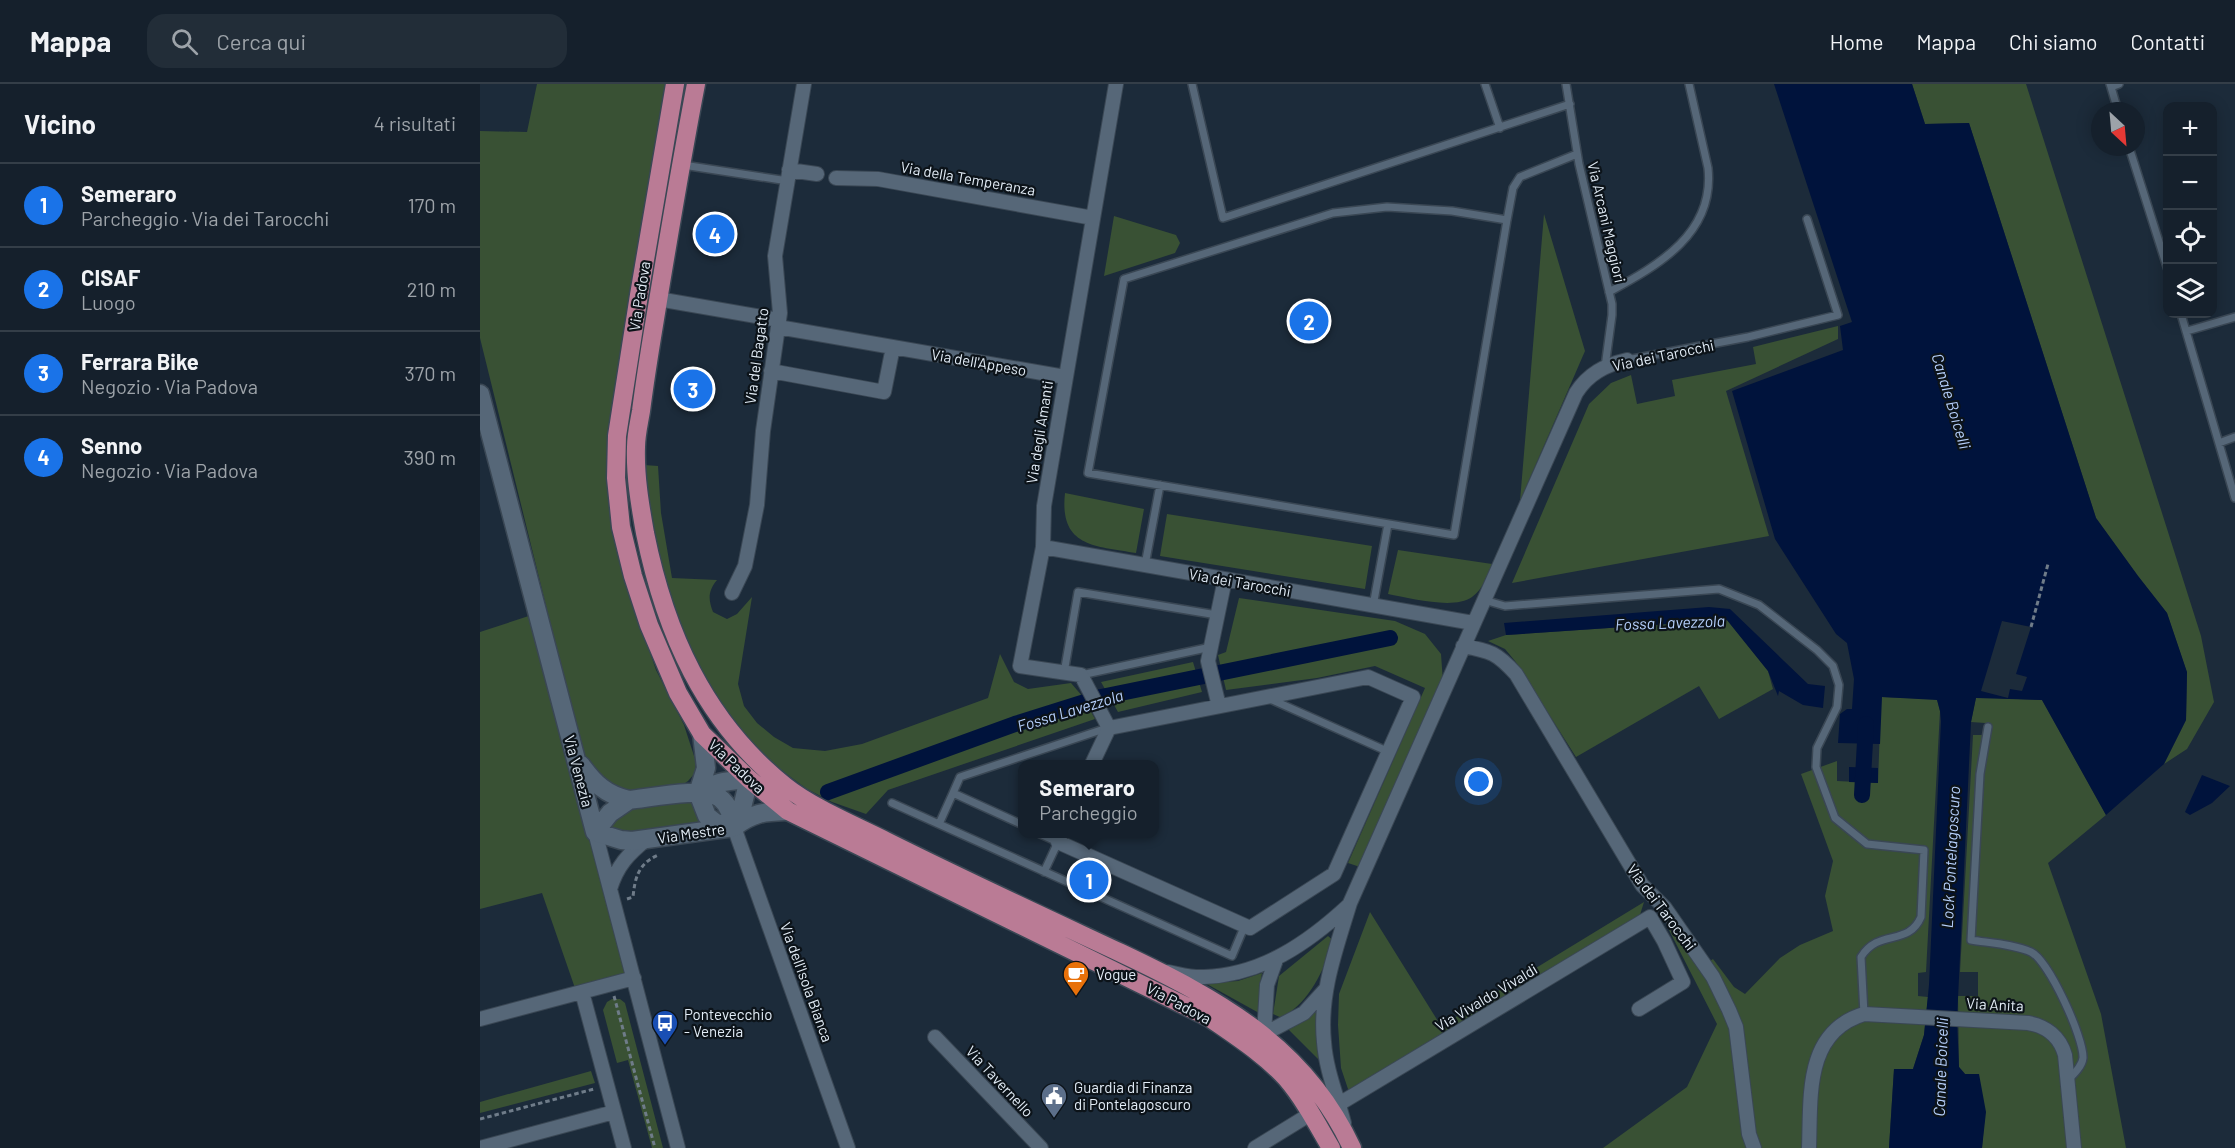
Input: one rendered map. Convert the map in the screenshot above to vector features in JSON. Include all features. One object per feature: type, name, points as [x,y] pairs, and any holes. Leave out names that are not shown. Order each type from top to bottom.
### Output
[{"type":"main road","name":"Via Padova","points":[[675,84],[639,295],[617,445],[616,478],[621,527],[633,576],[649,625],[678,693],[702,734],[749,779],[788,811],[908,861],[1010,910],[1158,971],[1205,996],[1258,1041],[1305,1074],[1334,1106],[1350,1142]]},
{"type":"main road","name":"Via Padova","points":[[696,84],[658,299],[636,446],[638,498],[651,562],[666,612],[686,662],[708,703],[732,735],[786,788],[908,861]]},
{"type":"main road","name":"Via dell'Appeso","points":[[639,295],[658,299]]},
{"type":"main road","points":[[617,445],[636,446]]},
{"type":"main road","name":"Via Mestre","points":[[749,779],[762,765]]},
{"type":"main road","name":"Via Padova","points":[[1010,910],[1110,967],[1258,1041],[1312,1113],[1331,1148]]},
{"type":"main road","points":[[1312,1113],[1334,1106]]},
{"type":"street","name":"Via del Bagatto","points":[[732,593],[745,566],[757,505],[763,431],[780,300],[774,265],[789,176],[800,84]]},
{"type":"street","name":"Via degli Amanti","points":[[1081,675],[1020,666],[1043,547],[1044,506],[1116,84]]},
{"type":"street","points":[[789,176],[817,174]]},
{"type":"street","name":"Via della Temperanza","points":[[836,178],[878,179],[1093,218]]},
{"type":"street","name":"Via dell'Appeso","points":[[658,299],[893,347],[1065,377]]},
{"type":"street","points":[[771,371],[884,392],[893,347]]},
{"type":"street","name":"Via dei Tarocchi","points":[[1334,1106],[1323,1043],[1325,990],[1350,903],[1576,393],[1589,377],[1605,366],[1626,360]]},
{"type":"street","name":"Via Venezia","points":[[480,394],[678,1148]]},
{"type":"street","name":"Via dei Tarocchi","points":[[1043,547],[1473,623]]},
{"type":"street","points":[[1219,706],[1209,654],[1225,579]]},
{"type":"street","name":"Via dei Tarocchi","points":[[1464,646],[1490,651],[1516,674],[1642,885],[1665,908],[1713,976],[1736,1027],[1749,1134],[1754,1148]]},
{"type":"street","points":[[1081,675],[1109,728]]},
{"type":"street","points":[[1059,838],[1250,928],[1334,874],[1413,697],[1368,677],[1109,728]]},
{"type":"street","points":[[1094,760],[1109,728]]},
{"type":"street","points":[[698,793],[706,768],[702,734]]},
{"type":"street","name":"Via Mestre","points":[[576,758],[599,787],[616,797],[629,800],[698,793],[720,798],[731,813],[734,827]]},
{"type":"street","name":"Via Mestre","points":[[698,793],[710,784],[749,779],[741,812],[734,827]]},
{"type":"street","points":[[595,832],[610,813],[629,800]]},
{"type":"street","name":"Via Mestre","points":[[595,832],[621,840],[648,839],[734,827],[759,812],[788,811]]},
{"type":"street","name":"Via dell'Isola Bianca","points":[[734,827],[848,1148]]},
{"type":"street","name":"Via Mestre","points":[[612,896],[619,865],[627,855],[648,839]]},
{"type":"street","points":[[1334,874],[1358,885]]},
{"type":"street","name":"Via dei Tarocchi","points":[[1158,971],[1202,977],[1234,974],[1276,960],[1308,939],[1350,903]]},
{"type":"street","name":"Via Vivaldo Vivaldi","points":[[1334,1106],[1665,908]]},
{"type":"street","points":[[1639,1009],[1683,982],[1664,940],[1650,917]]},
{"type":"street","points":[[1258,1041],[1267,985],[1276,960]]},
{"type":"street","points":[[480,1019],[634,978]]},
{"type":"street","name":"Via dei Tarocchi","points":[[1258,1041],[1304,1012],[1325,990]]},
{"type":"street","points":[[582,992],[624,1148]]},
{"type":"street","name":"Via Anita","points":[[1809,1148],[1814,1066],[1819,1051],[1840,1025],[1864,1014],[2028,1023],[2043,1028],[2062,1044],[2074,1148]]},
{"type":"street","name":"Via Tavernello","points":[[935,1036],[1041,1148]]},
{"type":"street","points":[[480,1148],[614,1112]]},
{"type":"street","points":[[1255,1148],[1312,1113]]},
{"type":"lane","points":[[1192,84],[1223,218],[1570,104]]},
{"type":"lane","points":[[1485,84],[1500,128]]},
{"type":"lane","name":"Via Arcani Maggiori","points":[[1566,84],[1577,154],[1609,292],[1612,315],[1605,366]]},
{"type":"lane","points":[[1609,292],[1670,255],[1689,233],[1705,203],[1710,181],[1689,84]]},
{"type":"lane","points":[[2115,102],[2110,86],[2119,84]]},
{"type":"lane","points":[[1507,220],[1416,208],[1357,209],[1333,213],[1124,279],[1088,473],[1454,535],[1513,188],[1520,177],[1577,154]]},
{"type":"lane","points":[[2132,156],[2166,264]]},
{"type":"lane","points":[[681,165],[789,176]]},
{"type":"lane","name":"Via dei Tarocchi","points":[[1626,360],[1748,338],[1838,315],[1807,219]]},
{"type":"lane","points":[[2187,332],[2235,317]]},
{"type":"lane","points":[[2182,318],[2235,498]]},
{"type":"lane","points":[[2218,442],[2235,437]]},
{"type":"lane","points":[[1145,565],[1160,485]]},
{"type":"lane","points":[[1373,606],[1388,524]]},
{"type":"lane","points":[[1484,600],[1504,606],[1719,590],[1759,605],[1817,650],[1833,666],[1839,685],[1837,707],[1817,748],[1816,767],[1835,818],[1868,844],[1924,850],[1921,917],[1918,924],[1912,931],[1902,936],[1872,943],[1861,957],[1864,1014]]},
{"type":"lane","points":[[1064,673],[1078,592],[1217,615]]},
{"type":"lane","points":[[1081,675],[1209,654]]},
{"type":"lane","points":[[1266,697],[1389,752]]},
{"type":"lane","points":[[1988,727],[1980,774],[1971,940],[2031,952],[2046,967],[2071,1016],[2083,1059],[2078,1070],[2067,1081]]},
{"type":"lane","points":[[939,824],[960,777],[1109,728]]},
{"type":"lane","points":[[953,793],[1018,823]]},
{"type":"lane","points":[[892,803],[1232,956],[1245,925]]},
{"type":"lane","points":[[1044,872],[1059,838]]},
{"type":"path","points":[[2031,627],[2048,564]]},
{"type":"path","points":[[612,896],[633,897],[636,876],[640,869],[647,861],[664,854]]},
{"type":"path","points":[[611,984],[655,1148]]},
{"type":"path","points":[[480,1119],[607,1085]]},
{"type":"green space","points":[[537,84],[668,84],[607,441],[608,496],[615,543],[623,574],[656,670],[684,725],[696,762],[695,773],[678,788],[615,792],[589,766],[628,976],[576,991],[542,893],[480,909],[480,632],[547,610],[480,338],[480,131],[527,132]]},
{"type":"green space","points":[[1912,84],[2026,84],[2201,636],[2214,702],[2187,749],[2164,764],[2186,720],[2187,673],[2167,613],[2096,518],[1969,123],[1925,124]]},
{"type":"green space","points":[[1544,214],[1585,351],[1520,501]]},
{"type":"green space","points":[[1114,216],[1176,235],[1180,243],[1175,253],[1104,276]]},
{"type":"green space","points":[[1838,326],[1838,339],[1726,391],[1769,536],[1512,583],[1589,404],[1611,383],[1631,375],[1637,404],[1675,396],[1672,380],[1756,364],[1753,347]]},
{"type":"green space","points":[[644,465],[658,466],[661,513],[672,578],[717,580],[710,592],[710,603],[713,612],[727,619],[737,614],[752,597],[738,684],[744,706],[757,723],[774,737],[793,748],[825,751],[862,744],[988,698],[1000,654],[1014,682],[1028,689],[1071,683],[1083,697],[1095,719],[888,790],[866,814],[832,802],[807,789],[774,765],[738,731],[710,693],[667,595],[651,532]]},
{"type":"green space","points":[[1065,493],[1144,509],[1136,553],[1094,545],[1074,534],[1068,524],[1065,511]]},
{"type":"green space","points":[[1167,514],[1372,546],[1365,589],[1160,556]]},
{"type":"green space","points":[[1398,550],[1492,564],[1476,594],[1464,601],[1443,603],[1420,600],[1388,594]]},
{"type":"green space","points":[[1239,598],[1395,621],[1425,634],[1441,654],[1443,682],[1360,867],[1348,863],[1425,688],[1375,666],[1317,678],[1226,690],[1218,655],[1226,652]]},
{"type":"green space","points":[[1727,620],[1768,671],[1773,689],[1719,719],[1699,686],[1576,757],[1515,661],[1505,649],[1488,641],[1506,635]]},
{"type":"green space","points":[[1193,662],[1202,692],[1118,712],[1101,682]]},
{"type":"green space","points":[[1881,697],[1937,699],[1940,711],[1926,972],[1918,973],[1918,996],[1928,997],[1924,1035],[1913,1069],[1894,1069],[1889,1148],[1603,1148],[1687,1087],[1717,1024],[1669,930],[1672,927],[1700,967],[1713,959],[1734,987],[1745,994],[1780,958],[1800,945],[1833,931],[1825,896],[1833,861],[1801,774],[1837,761],[1837,781],[1878,783]]},
{"type":"green space","points":[[1976,697],[2042,700],[2106,815],[2048,863],[2101,1014],[2126,1148],[1982,1148],[1985,1112],[1978,1074],[1965,1074],[1959,1067],[1958,996],[1978,996],[1978,972],[1960,972],[1973,735],[1985,735],[1985,723],[1971,722]]},
{"type":"green space","points":[[695,800],[710,827],[627,836],[602,829],[634,806]]},
{"type":"green space","points":[[1644,902],[1639,918],[1349,1092],[1341,1068],[1338,1025],[1339,994],[1370,912],[1441,1026]]},
{"type":"green space","points":[[1328,936],[1335,942],[1320,975],[1308,994],[1282,1018],[1273,1014],[1279,976]]},
{"type":"green space","points":[[1262,973],[1259,1013],[1205,983],[1238,981]]},
{"type":"green space","points":[[620,999],[625,1003],[663,1148],[652,1148],[628,1060],[617,1063],[603,1010],[607,1002]]},
{"type":"green space","points":[[1317,1007],[1316,1024],[1321,1062],[1288,1029],[1304,1021]]},
{"type":"green space","points":[[591,1071],[595,1083],[480,1113],[480,1102]]},
{"type":"water","points":[[1774,84],[1912,84],[1925,124],[1969,123],[2096,518],[2167,613],[2187,672],[2186,720],[2164,764],[2106,815],[2042,700],[1976,698],[1971,722],[1957,1020],[1959,1067],[1965,1074],[1979,1074],[1986,1112],[1982,1148],[1889,1148],[1894,1069],[1913,1069],[1924,1035],[1929,985],[1941,721],[1937,700],[1882,697],[1880,744],[1838,743],[1840,714],[1847,709],[1852,709],[1854,679],[1847,643],[1836,634],[1775,539],[1732,391],[1843,350],[1840,326],[1852,322]]},
{"type":"water","points":[[1709,607],[1730,609],[1808,684],[1825,686],[1823,708],[1803,705],[1779,691],[1778,696],[1768,671],[1727,620],[1506,635],[1504,623]]},
{"type":"water","points":[[1849,767],[1878,768],[1878,783],[1849,782]]},
{"type":"water","points":[[2202,775],[2230,786],[2212,803],[2190,815],[2185,812]]},
{"type":"pier","points":[[2002,621],[2031,627],[2016,674],[2027,677],[2022,691],[2010,689],[2008,698],[1981,691]]},
{"type":"waterway","name":"Fossa Lavezzola","points":[[828,792],[1015,724],[1101,697],[1390,638]]},
{"type":"waterway","points":[[1862,795],[1866,724]]},
{"type":"place","name":"Senno","points":[[715,234]]},
{"type":"place","name":"CISAF","points":[[1309,321]]},
{"type":"place","name":"Ferrara Bike","points":[[693,389]]},
{"type":"place","name":"Semeraro","points":[[1089,880]]},
{"type":"place","name":"Vogue","points":[[1076,997]]},
{"type":"place","name":"Pontevecchio - Venezia","points":[[665,1046]]},
{"type":"place","name":"Guardia di Finanza di Pontelagoscuro","points":[[1054,1119]]},
{"type":"water label","name":"Canale Boicelli","points":[[1952,401]]},
{"type":"water label","name":"Lock Pontelagoscuro","points":[[1950,857]]},
{"type":"water label","name":"Canale Boicelli","points":[[1940,1067]]}]
